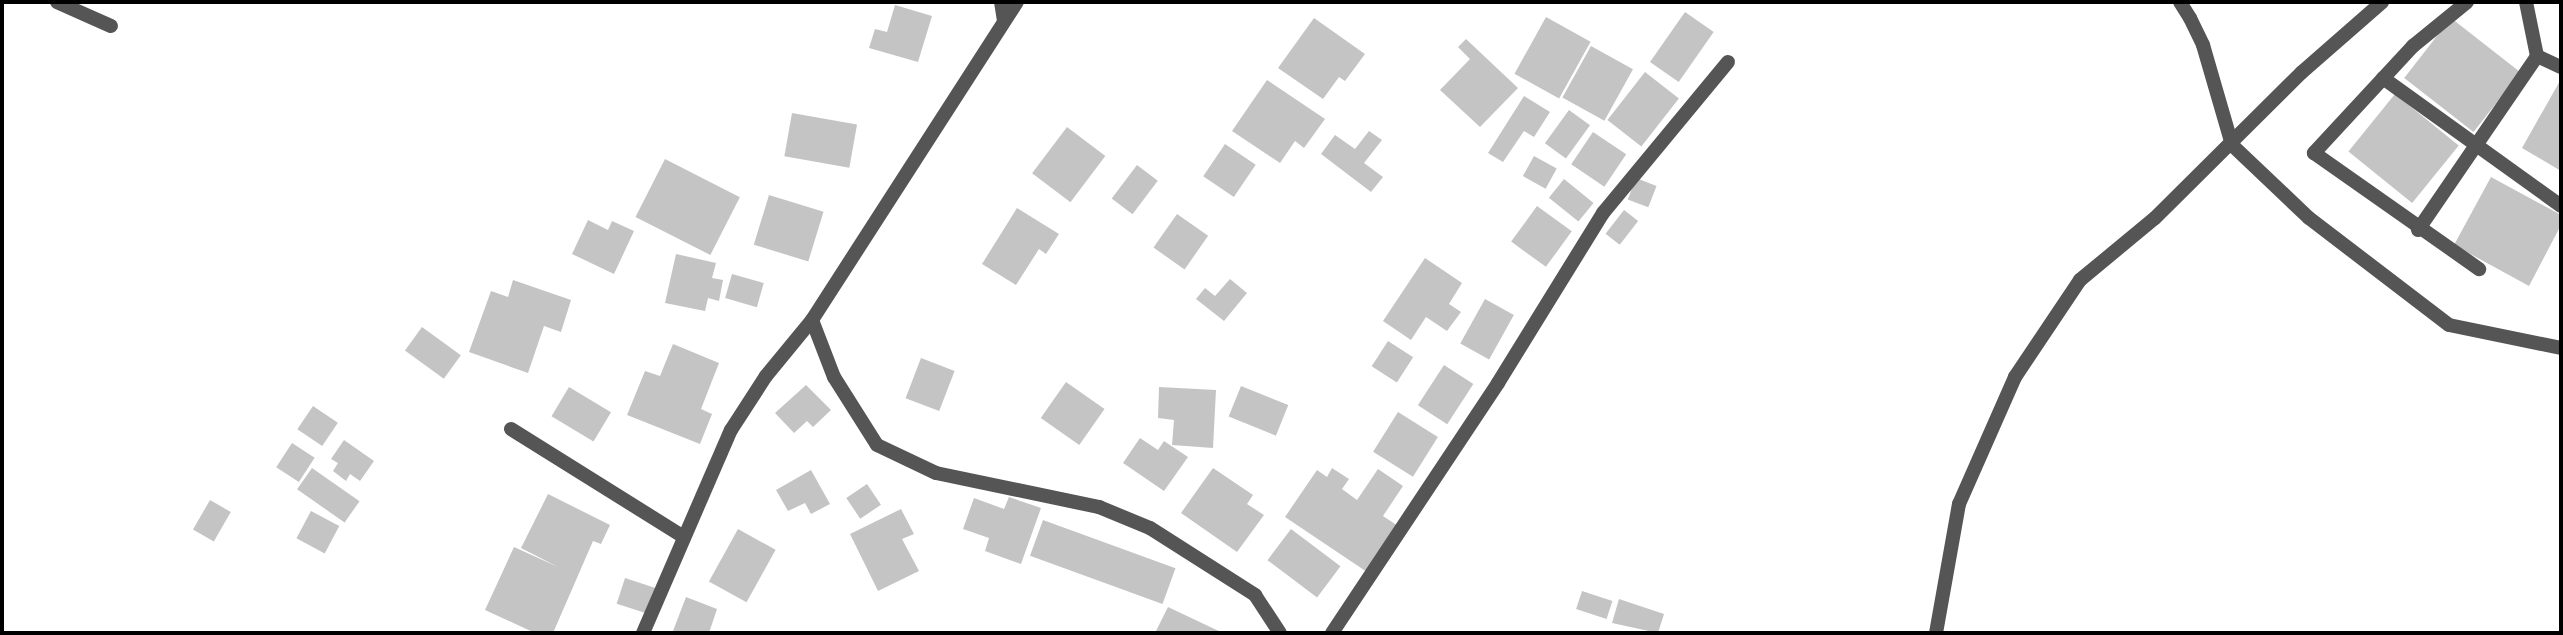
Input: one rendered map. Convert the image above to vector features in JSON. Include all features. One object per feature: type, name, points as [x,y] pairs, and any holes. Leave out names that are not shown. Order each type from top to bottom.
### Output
[{"type":"street","points":[[57,2],[111,26]]},
{"type":"street","points":[[1001,2],[1004,20]]},
{"type":"street","points":[[643,633],[731,430],[766,376],[811,320],[1017,2]]},
{"type":"street","points":[[2180,2],[2203,45],[2232,145],[2309,218],[2449,325],[2561,348]]},
{"type":"street","points":[[1936,633],[1959,504],[2015,377],[2080,280],[2155,218],[2232,145],[2301,73],[2382,2]]},
{"type":"street","points":[[2467,2],[2413,46],[2314,153],[2418,230],[2479,269]]},
{"type":"street","points":[[2418,230],[2537,56],[2526,2]]},
{"type":"street","points":[[2537,56],[2561,68]]},
{"type":"street","points":[[1332,633],[1498,383],[1603,213],[1728,62]]},
{"type":"street","points":[[2383,78],[2561,206]]},
{"type":"street","points":[[811,320],[834,377],[877,445],[936,473],[1099,507],[1150,528],[1255,595],[1280,633]]},
{"type":"street","points":[[511,429],[684,537]]},
{"type":"building","points":[[895,5],[932,16],[918,62],[869,48],[875,29],[887,32]]},
{"type":"building","points":[[1685,12],[1714,32],[1679,82],[1650,62]]},
{"type":"building","points":[[1546,17],[1591,42],[1559,99],[1514,74]]},
{"type":"building","points":[[1314,18],[1365,54],[1345,81],[1339,77],[1323,99],[1278,68]]},
{"type":"building","points":[[2451,18],[2520,72],[2474,132],[2404,78]]},
{"type":"building","points":[[1466,39],[1518,88],[1480,127],[1440,90],[1470,59],[1458,47]]},
{"type":"building","points":[[1591,46],[1633,69],[1604,121],[1562,98]]},
{"type":"building","points":[[1645,72],[1679,98],[1641,147],[1607,120]]},
{"type":"building","points":[[2561,79],[2561,171],[2522,148]]},
{"type":"building","points":[[1267,80],[1325,119],[1304,148],[1295,141],[1280,163],[1232,131]]},
{"type":"building","points":[[2395,94],[2459,146],[2412,203],[2348,152]]},
{"type":"building","points":[[1524,96],[1550,112],[1534,137],[1524,131],[1503,162],[1488,153]]},
{"type":"building","points":[[1569,110],[1590,125],[1566,158],[1545,143]]},
{"type":"building","points":[[792,113],[857,124],[849,168],[784,156]]},
{"type":"building","points":[[1067,127],[1105,156],[1070,202],[1032,173]]},
{"type":"building","points":[[1369,131],[1382,140],[1364,163],[1383,177],[1371,192],[1321,154],[1335,135],[1355,149]]},
{"type":"building","points":[[1593,132],[1626,154],[1604,187],[1571,164]]},
{"type":"building","points":[[1225,144],[1256,165],[1234,197],[1203,176]]},
{"type":"building","points":[[1534,156],[1557,169],[1546,189],[1523,176]]},
{"type":"building","points":[[665,159],[740,197],[710,255],[635,217]]},
{"type":"building","points":[[1137,165],[1158,181],[1132,214],[1112,199]]},
{"type":"building","points":[[2491,177],[2561,215],[2561,225],[2529,286],[2454,245]]},
{"type":"building","points":[[1636,178],[1657,186],[1648,207],[1628,199]]},
{"type":"building","points":[[1564,179],[1594,203],[1578,222],[1549,198]]},
{"type":"building","points":[[769,195],[824,212],[808,261],[754,245]]},
{"type":"building","points":[[1537,206],[1572,231],[1546,267],[1511,242]]},
{"type":"building","points":[[1017,208],[1059,234],[1046,254],[1039,249],[1016,285],[982,264]]},
{"type":"building","points":[[1624,210],[1638,221],[1620,245],[1606,234]]},
{"type":"building","points":[[1177,214],[1208,236],[1185,269],[1153,248]]},
{"type":"building","points":[[588,220],[608,230],[612,221],[634,231],[614,274],[572,254]]},
{"type":"building","points":[[676,254],[716,263],[712,278],[723,280],[719,301],[708,298],[705,311],[665,303]]},
{"type":"building","points":[[1425,258],[1462,283],[1449,304],[1461,312],[1447,331],[1426,317],[1411,340],[1383,321]]},
{"type":"building","points":[[732,274],[764,283],[757,307],[725,298]]},
{"type":"building","points":[[1230,279],[1247,293],[1224,321],[1196,299],[1205,288],[1215,296]]},
{"type":"building","points":[[513,280],[571,300],[561,332],[544,326],[528,373],[469,352],[491,291],[508,297]]},
{"type":"building","points":[[1485,299],[1514,315],[1489,360],[1460,344]]},
{"type":"building","points":[[422,327],[461,355],[444,379],[405,350]]},
{"type":"building","points":[[1388,341],[1413,357],[1397,382],[1372,366]]},
{"type":"building","points":[[673,344],[719,363],[701,409],[712,414],[700,444],[627,415],[645,371],[660,376]]},
{"type":"building","points":[[921,358],[955,371],[939,411],[906,398]]},
{"type":"building","points":[[1444,365],[1473,384],[1447,424],[1418,405]]},
{"type":"building","points":[[1066,382],[1105,409],[1079,445],[1041,418]]},
{"type":"building","points":[[806,385],[831,410],[813,427],[807,421],[794,433],[775,413]]},
{"type":"building","points":[[1241,386],[1288,405],[1276,436],[1229,417]]},
{"type":"building","points":[[569,387],[611,412],[593,441],[551,416]]},
{"type":"building","points":[[1159,387],[1216,390],[1213,448],[1172,445],[1174,420],[1158,418]]},
{"type":"building","points":[[313,406],[338,423],[322,446],[297,429]]},
{"type":"building","points":[[1398,412],[1438,437],[1413,477],[1373,452]]},
{"type":"building","points":[[1140,438],[1158,450],[1164,441],[1188,457],[1164,491],[1123,463]]},
{"type":"building","points":[[344,440],[374,461],[360,481],[350,474],[346,481],[333,471],[338,463],[331,459]]},
{"type":"building","points":[[292,443],[315,458],[299,482],[276,467]]},
{"type":"building","points":[[312,468],[360,501],[345,523],[297,489]]},
{"type":"building","points":[[1213,468],[1253,495],[1247,504],[1264,515],[1237,552],[1181,513]]},
{"type":"building","points":[[1332,468],[1349,479],[1342,489],[1357,500],[1378,469],[1403,486],[1383,516],[1398,526],[1367,572],[1285,517],[1317,470],[1327,477]]},
{"type":"building","points":[[811,470],[830,504],[811,514],[805,503],[788,511],[776,490]]},
{"type":"building","points":[[867,484],[881,505],[860,519],[846,498]]},
{"type":"building","points":[[548,494],[610,525],[601,544],[593,541],[553,633],[535,633],[485,610],[514,547],[558,567],[521,548]]},
{"type":"building","points":[[1009,497],[1041,508],[1021,564],[985,551],[989,538],[963,529],[974,498],[1004,509]]},
{"type":"building","points":[[210,500],[231,512],[214,541],[193,529]]},
{"type":"building","points":[[901,509],[914,534],[902,539],[919,571],[878,591],[850,534]]},
{"type":"building","points":[[311,511],[339,526],[325,553],[296,538]]},
{"type":"building","points":[[1043,520],[1175,568],[1162,604],[1030,556]]},
{"type":"building","points":[[738,529],[776,550],[747,602],[709,581]]},
{"type":"building","points":[[1291,529],[1341,566],[1317,597],[1268,560]]},
{"type":"building","points":[[625,578],[655,588],[647,614],[617,604]]},
{"type":"building","points":[[1582,591],[1612,601],[1607,619],[1576,609]]},
{"type":"building","points":[[686,597],[717,609],[709,633],[673,631]]},
{"type":"building","points":[[1619,599],[1664,614],[1658,633],[1612,623]]},
{"type":"building","points":[[1168,607],[1223,633],[1155,633]]}]
